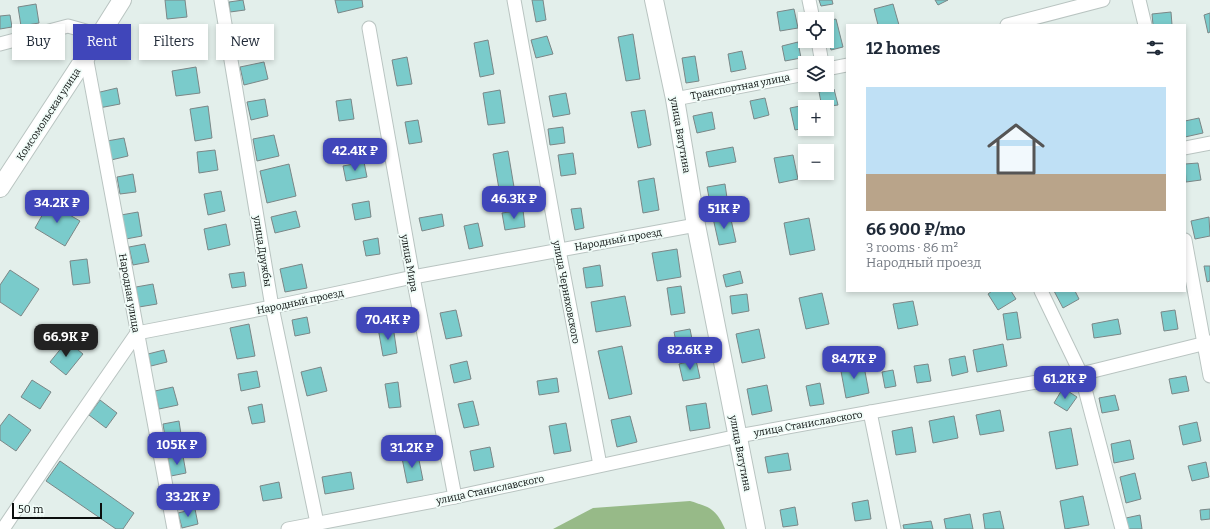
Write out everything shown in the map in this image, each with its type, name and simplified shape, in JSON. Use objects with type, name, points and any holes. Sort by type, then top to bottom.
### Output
[{"type":"street","name":"Комсомольская улица","points":[[107,24],[122,0]]},
{"type":"street","name":"улица Дружбы","points":[[221,0],[272,307],[317,523]]},
{"type":"street","name":"улица Черняховского","points":[[514,0],[600,466]]},
{"type":"street","name":"улица Ватутина","points":[[654,0],[675,99],[696,225],[756,529]]},
{"type":"street","points":[[809,0],[812,12]]},
{"type":"street","points":[[1011,24],[1103,0]]},
{"type":"street","points":[[1139,0],[1145,24]]},
{"type":"street","points":[[0,44],[68,26],[73,27]]},
{"type":"street","name":"улица Мира","points":[[369,28],[413,277],[455,497]]},
{"type":"street","name":"Комсомольская улица","points":[[0,188],[83,60]]},
{"type":"street","name":"Народная улица","points":[[87,60],[174,529]]},
{"type":"street","points":[[834,68],[846,65]]},
{"type":"street","name":"Транспортная улица","points":[[675,99],[798,75]]},
{"type":"street","points":[[1186,148],[1210,142]]},
{"type":"street","name":"Народный проезд","points":[[137,333],[272,307],[413,277],[696,225]]},
{"type":"street","points":[[1186,245],[1207,343],[1210,376]]},
{"type":"street","points":[[1041,292],[1081,374],[1122,529]]},
{"type":"street","points":[[3,529],[137,333]]},
{"type":"street","name":"улица Станиславского","points":[[288,529],[455,497],[738,436],[1081,374],[1207,343]]},
{"type":"street","points":[[870,412],[894,529]]},
{"type":"green space","points":[[690,501],[703,505],[712,510],[719,517],[725,529],[553,529],[593,508]]},
{"type":"building","points":[[165,0],[185,0],[187,17],[167,19]]},
{"type":"building","points":[[243,0],[245,10],[230,12],[229,2]]},
{"type":"building","points":[[335,0],[362,0],[363,7],[338,13]]},
{"type":"building","points":[[532,0],[543,0],[546,20],[536,22]]},
{"type":"building","points":[[819,0],[832,0],[833,4],[821,6]]},
{"type":"building","points":[[935,0],[948,0],[938,5]]},
{"type":"building","points":[[36,4],[39,23],[21,24],[18,7]]},
{"type":"building","points":[[893,4],[899,24],[878,24],[874,9]]},
{"type":"building","points":[[794,9],[798,28],[780,31],[777,12]]},
{"type":"building","points":[[1171,12],[1172,24],[1153,24],[1152,14]]},
{"type":"building","points":[[1210,13],[1210,32],[1208,33],[1204,15]]},
{"type":"building","points":[[10,15],[12,27],[0,29],[0,16]]},
{"type":"building","points":[[834,19],[836,19],[843,47],[831,50],[830,48],[834,48]]},
{"type":"building","points":[[633,34],[640,79],[626,81],[618,37]]},
{"type":"building","points":[[547,36],[553,54],[536,58],[531,40]]},
{"type":"building","points":[[488,40],[494,74],[480,77],[474,43]]},
{"type":"building","points":[[798,42],[801,56],[798,56],[798,59],[785,61],[782,46]]},
{"type":"building","points":[[742,51],[746,69],[731,72],[728,54]]},
{"type":"building","points":[[695,56],[699,81],[686,83],[682,58]]},
{"type":"building","points":[[407,57],[412,84],[397,86],[392,60]]},
{"type":"building","points":[[264,62],[268,79],[244,85],[240,67]]},
{"type":"building","points":[[196,67],[200,93],[176,96],[172,71]]},
{"type":"building","points":[[117,88],[120,104],[99,108],[96,93]]},
{"type":"building","points":[[834,89],[838,105],[834,106],[834,100],[821,100],[819,92],[834,92]]},
{"type":"building","points":[[500,90],[505,123],[488,125],[483,93]]},
{"type":"building","points":[[566,93],[570,114],[553,117],[549,96]]},
{"type":"building","points":[[765,98],[769,115],[754,119],[750,101]]},
{"type":"building","points":[[265,99],[268,116],[251,120],[247,102]]},
{"type":"building","points":[[351,99],[354,119],[339,121],[336,101]]},
{"type":"building","points":[[208,106],[212,138],[195,141],[190,109]]},
{"type":"building","points":[[798,106],[798,129],[795,130],[790,108]]},
{"type":"building","points":[[645,110],[651,145],[638,148],[631,112]]},
{"type":"building","points":[[712,112],[715,129],[697,133],[693,116]]},
{"type":"building","points":[[1199,118],[1203,133],[1186,137],[1186,121]]},
{"type":"building","points":[[418,120],[422,142],[409,144],[405,122]]},
{"type":"building","points":[[563,127],[565,143],[550,145],[548,129]]},
{"type":"building","points":[[274,135],[279,156],[257,161],[253,139]]},
{"type":"building","points":[[124,138],[128,156],[111,160],[107,141]]},
{"type":"building","points":[[733,147],[736,162],[709,167],[706,152]]},
{"type":"building","points":[[215,150],[218,170],[199,173],[197,152]]},
{"type":"building","points":[[508,151],[514,187],[499,189],[493,154]]},
{"type":"building","points":[[573,153],[576,174],[561,176],[558,155]]},
{"type":"building","points":[[793,155],[798,179],[779,183],[774,158]]},
{"type":"building","points":[[364,162],[367,177],[346,181],[343,166]]},
{"type":"building","points":[[1198,163],[1201,180],[1186,182],[1186,164]]},
{"type":"building","points":[[289,164],[296,196],[267,203],[260,171]]},
{"type":"building","points":[[133,174],[136,192],[120,194],[117,177]]},
{"type":"building","points":[[654,178],[659,210],[643,213],[638,181]]},
{"type":"building","points":[[725,184],[728,205],[711,208],[707,187]]},
{"type":"building","points":[[221,191],[225,211],[208,215],[204,194]]},
{"type":"building","points":[[369,201],[371,217],[355,220],[352,204]]},
{"type":"building","points":[[49,203],[80,221],[65,246],[35,228]]},
{"type":"building","points":[[581,208],[584,228],[575,230],[571,209]]},
{"type":"building","points":[[523,210],[525,227],[505,230],[502,213]]},
{"type":"building","points":[[296,211],[300,227],[275,233],[271,217]]},
{"type":"building","points":[[138,212],[142,236],[126,239],[121,215]]},
{"type":"building","points":[[442,214],[444,226],[422,231],[419,218]]},
{"type":"building","points":[[730,215],[736,242],[719,245],[713,218]]},
{"type":"building","points":[[1209,217],[1210,236],[1195,239],[1191,221]]},
{"type":"building","points":[[809,218],[815,250],[790,255],[784,223]]},
{"type":"building","points":[[478,223],[483,246],[469,249],[464,226]]},
{"type":"building","points":[[226,224],[230,245],[208,250],[204,229]]},
{"type":"building","points":[[378,238],[380,254],[366,256],[363,241]]},
{"type":"building","points":[[145,244],[149,262],[133,265],[129,247]]},
{"type":"building","points":[[677,249],[681,277],[657,281],[652,253]]},
{"type":"building","points":[[87,259],[90,283],[73,285],[70,261]]},
{"type":"building","points":[[302,264],[307,288],[285,292],[280,269]]},
{"type":"building","points":[[600,265],[603,286],[586,288],[583,268]]},
{"type":"building","points":[[1204,266],[1210,266],[1210,281],[1207,282]]},
{"type":"building","points":[[10,270],[39,289],[21,316],[0,302],[0,285]]},
{"type":"building","points":[[740,271],[743,283],[726,287],[723,275]]},
{"type":"building","points":[[244,272],[246,286],[232,288],[229,274]]},
{"type":"building","points":[[153,284],[157,304],[139,307],[136,287]]},
{"type":"building","points":[[681,286],[685,313],[671,315],[667,288]]},
{"type":"building","points":[[991,292],[1012,292],[1016,299],[998,310],[988,294]]},
{"type":"building","points":[[1055,292],[1076,292],[1079,299],[1063,308]]},
{"type":"building","points":[[822,293],[829,324],[806,329],[799,298]]},
{"type":"building","points":[[747,294],[749,311],[732,314],[730,296]]},
{"type":"building","points":[[625,296],[631,326],[596,332],[591,302]]},
{"type":"building","points":[[913,301],[918,325],[898,329],[893,304]]},
{"type":"building","points":[[456,310],[462,336],[446,339],[440,313]]},
{"type":"building","points":[[1175,310],[1178,329],[1164,331],[1161,312]]},
{"type":"building","points":[[1017,312],[1021,338],[1007,340],[1003,314]]},
{"type":"building","points":[[307,317],[310,333],[295,336],[292,320]]},
{"type":"building","points":[[1118,319],[1121,334],[1094,338],[1092,324]]},
{"type":"building","points":[[249,324],[255,356],[237,359],[230,328]]},
{"type":"building","points":[[393,326],[397,353],[383,356],[378,328]]},
{"type":"building","points":[[690,329],[694,349],[678,352],[674,332]]},
{"type":"building","points":[[759,329],[765,358],[742,363],[736,334]]},
{"type":"building","points":[[67,341],[83,354],[66,375],[50,362]]},
{"type":"building","points":[[1003,344],[1007,366],[977,372],[973,350]]},
{"type":"building","points":[[622,346],[632,394],[609,399],[598,351]]},
{"type":"building","points":[[164,350],[167,362],[151,366],[148,354]]},
{"type":"building","points":[[965,356],[968,372],[952,376],[949,359]]},
{"type":"building","points":[[696,360],[700,378],[683,381],[679,364]]},
{"type":"building","points":[[467,361],[471,379],[454,383],[450,365]]},
{"type":"building","points":[[863,361],[869,393],[846,398],[840,366]]},
{"type":"building","points":[[928,364],[931,381],[917,383],[914,366]]},
{"type":"building","points":[[321,367],[327,391],[307,396],[301,372]]},
{"type":"building","points":[[893,370],[896,386],[885,388],[882,372]]},
{"type":"building","points":[[257,371],[260,387],[241,391],[238,374]]},
{"type":"building","points":[[1186,376],[1189,391],[1172,394],[1169,379]]},
{"type":"building","points":[[557,378],[559,392],[539,395],[537,381]]},
{"type":"building","points":[[32,380],[51,392],[40,409],[21,397]]},
{"type":"building","points":[[398,382],[401,407],[389,408],[385,384]]},
{"type":"building","points":[[820,383],[824,404],[810,406],[806,386]]},
{"type":"building","points":[[767,385],[772,411],[752,415],[747,389]]},
{"type":"building","points":[[173,387],[178,405],[159,409],[155,391]]},
{"type":"building","points":[[1063,388],[1077,397],[1067,411],[1054,403]]},
{"type":"building","points":[[1115,395],[1119,410],[1102,413],[1099,398]]},
{"type":"building","points":[[100,400],[117,413],[106,428],[89,415]]},
{"type":"building","points":[[473,401],[479,425],[464,428],[458,404]]},
{"type":"building","points":[[706,403],[710,428],[690,431],[686,406]]},
{"type":"building","points":[[262,404],[265,422],[252,424],[248,407]]},
{"type":"building","points":[[1000,410],[1004,431],[980,435],[976,415]]},
{"type":"building","points":[[9,414],[31,430],[16,451],[0,440],[0,426]]},
{"type":"building","points":[[630,416],[637,442],[617,447],[611,420]]},
{"type":"building","points":[[954,416],[958,438],[933,443],[929,421]]},
{"type":"building","points":[[179,421],[182,441],[166,443],[163,424]]},
{"type":"building","points":[[1197,422],[1201,441],[1183,445],[1179,426]]},
{"type":"building","points":[[566,423],[571,451],[554,454],[549,426]]},
{"type":"building","points":[[912,427],[916,452],[896,455],[892,431]]},
{"type":"building","points":[[1071,428],[1078,465],[1056,469],[1049,432]]},
{"type":"building","points":[[1130,440],[1134,459],[1114,463],[1111,444]]},
{"type":"building","points":[[490,447],[494,467],[474,471],[470,451]]},
{"type":"building","points":[[788,453],[791,470],[768,473],[765,457]]},
{"type":"building","points":[[418,455],[423,480],[407,483],[402,458]]},
{"type":"building","points":[[183,456],[186,473],[171,476],[168,458]]},
{"type":"building","points":[[60,461],[134,513],[123,529],[116,529],[46,481]]},
{"type":"building","points":[[1206,462],[1209,477],[1192,481],[1188,466]]},
{"type":"building","points":[[351,472],[354,489],[325,494],[322,477]]},
{"type":"building","points":[[1135,473],[1141,499],[1126,503],[1120,477]]},
{"type":"building","points":[[279,482],[282,498],[263,501],[260,486]]},
{"type":"building","points":[[1083,496],[1089,525],[1065,529],[1060,501]]},
{"type":"building","points":[[868,500],[871,519],[855,521],[852,503]]},
{"type":"building","points":[[795,507],[798,525],[783,527],[780,510]]},
{"type":"building","points":[[195,509],[198,524],[182,528],[178,513]]},
{"type":"building","points":[[1210,509],[1210,519],[1201,520],[1200,510]]},
{"type":"building","points":[[1000,511],[1004,529],[985,529],[983,514]]},
{"type":"building","points":[[970,514],[973,529],[946,529],[944,519]]},
{"type":"building","points":[[1140,515],[1142,529],[1128,529],[1126,518]]},
{"type":"building","points":[[931,521],[933,529],[904,529],[903,525]]}]
